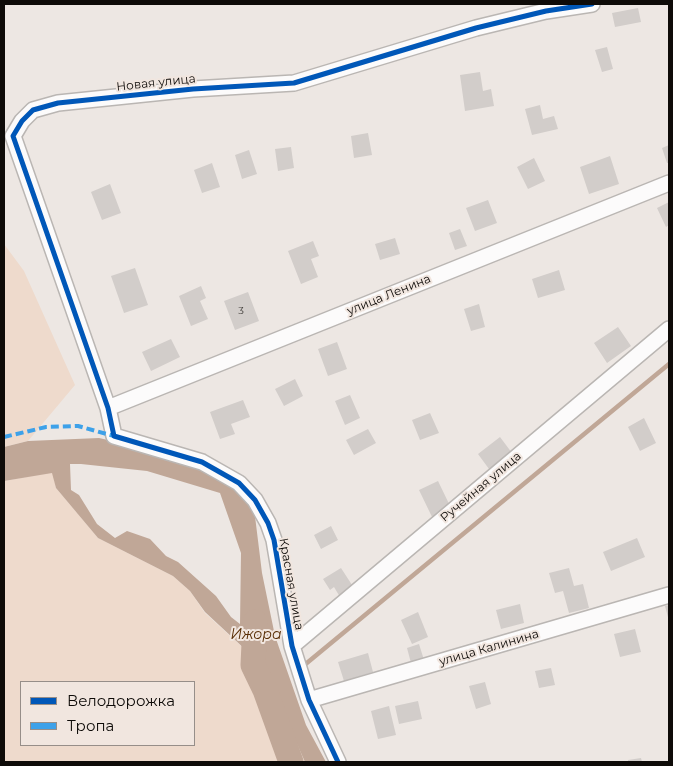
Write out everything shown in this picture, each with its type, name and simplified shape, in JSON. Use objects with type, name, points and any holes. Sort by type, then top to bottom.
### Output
[{"type":"street","name":"Новая улица","points":[[108,408],[13,136],[22,121],[33,110],[58,103],[193,89],[294,83],[476,28],[546,10],[592,4]]},
{"type":"street","name":"улица Ленина","points":[[108,408],[669,184]]},
{"type":"street","name":"Ручейная улица","points":[[292,646],[669,329]]},
{"type":"street","name":"Красная улица","points":[[108,408],[114,436],[202,462],[238,483],[255,500],[268,523],[274,540],[292,646],[309,700],[338,762]]},
{"type":"street","name":"улица Калинина","points":[[309,700],[669,595]]},
{"type":"shaded area","points":[[4,244],[24,271],[75,385],[28,441],[4,447]]},
{"type":"shaded area","points":[[53,472],[56,488],[98,538],[173,576],[190,591],[205,613],[262,665],[305,762],[4,762],[4,481]]},
{"type":"water","name":"Ижора","points":[[99,438],[215,464],[253,500],[262,573],[275,636],[306,725],[326,762],[305,762],[262,665],[205,612],[190,591],[173,576],[98,538],[56,488],[52,473],[4,481],[4,447],[28,441]],"holes":[[[70,464],[147,471],[220,493],[241,553],[240,624],[231,617],[216,596],[178,562],[166,556],[150,539],[127,531],[115,538],[97,524],[79,495],[71,490]]]},
{"type":"building","points":[[638,8],[641,22],[615,27],[612,13]]},
{"type":"building","points":[[607,47],[613,69],[602,72],[595,50]]},
{"type":"building","points":[[480,72],[483,91],[491,89],[494,106],[465,111],[460,75]]},
{"type":"building","points":[[540,105],[543,119],[554,116],[558,129],[532,135],[525,109]]},
{"type":"building","points":[[368,133],[372,155],[354,158],[351,136]]},
{"type":"building","points":[[669,145],[669,163],[667,163],[662,148]]},
{"type":"building","points":[[291,147],[294,168],[278,171],[275,149]]},
{"type":"building","points":[[249,150],[257,174],[242,179],[235,155]]},
{"type":"building","points":[[610,156],[619,184],[589,194],[580,167]]},
{"type":"building","points":[[534,158],[545,181],[528,189],[517,167]]},
{"type":"building","points":[[212,163],[220,187],[202,193],[194,170]]},
{"type":"building","points":[[110,184],[121,213],[102,220],[91,192]]},
{"type":"building","points":[[488,200],[497,223],[475,231],[466,208]]},
{"type":"building","points":[[669,202],[669,225],[666,227],[657,208]]},
{"type":"building","points":[[460,229],[467,246],[455,250],[449,233]]},
{"type":"building","points":[[395,238],[400,254],[380,260],[375,244]]},
{"type":"building","points":[[313,241],[319,256],[311,259],[318,277],[301,284],[288,251]]},
{"type":"building","points":[[135,268],[148,305],[124,313],[111,276]]},
{"type":"building","points":[[559,270],[565,290],[538,298],[532,279]]},
{"type":"building","points":[[201,286],[206,298],[200,301],[208,319],[191,326],[179,296]]},
{"type":"building","points":[[248,292],[259,321],[235,330],[224,301]]},
{"type":"building","points":[[479,304],[485,327],[471,331],[464,309]]},
{"type":"building","points":[[618,327],[631,346],[607,363],[594,343]]},
{"type":"building","points":[[171,339],[180,357],[151,371],[142,352]]},
{"type":"building","points":[[337,342],[347,369],[328,376],[318,349]]},
{"type":"building","points":[[295,379],[303,396],[284,406],[275,389]]},
{"type":"building","points":[[350,395],[360,418],[345,425],[335,401]]},
{"type":"building","points":[[243,400],[250,417],[231,424],[235,434],[220,439],[210,412]]},
{"type":"building","points":[[430,413],[439,433],[420,440],[412,420]]},
{"type":"building","points":[[644,418],[656,443],[640,451],[628,427]]},
{"type":"building","points":[[368,429],[376,443],[354,455],[346,440]]},
{"type":"building","points":[[500,437],[512,453],[489,469],[478,454]]},
{"type":"building","points":[[438,481],[452,510],[433,519],[419,490]]},
{"type":"building","points":[[331,526],[338,540],[321,549],[314,535]]},
{"type":"building","points":[[637,538],[645,557],[611,571],[603,552]]},
{"type":"building","points":[[341,568],[354,588],[340,597],[334,587],[330,590],[323,579]]},
{"type":"building","points":[[569,568],[574,586],[583,584],[589,608],[569,613],[563,591],[555,593],[549,573]]},
{"type":"building","points":[[520,604],[524,623],[501,629],[496,610]]},
{"type":"building","points":[[669,605],[669,621],[665,606]]},
{"type":"building","points":[[418,612],[428,637],[412,644],[401,620]]},
{"type":"building","points":[[635,629],[641,652],[620,657],[614,634]]},
{"type":"building","points":[[419,644],[424,660],[411,663],[407,648]]},
{"type":"building","points":[[368,653],[373,672],[344,681],[338,662]]},
{"type":"building","points":[[551,668],[555,685],[539,688],[535,671]]},
{"type":"building","points":[[485,682],[491,704],[476,709],[469,686]]},
{"type":"building","points":[[418,701],[422,719],[399,724],[395,706]]},
{"type":"building","points":[[389,706],[396,735],[378,739],[371,711]]},
{"type":"building","points":[[641,758],[642,762],[628,762],[628,760]]},
{"type":"waterway","points":[[302,667],[669,364]]},
{"type":"waterway","name":"Ижора","points":[[255,622],[253,665],[265,690],[291,762]]},
{"type":"waterway","points":[[265,690],[275,685]]},
{"type":"marked path","points":[[4,437],[46,427],[78,426],[114,436]]},
{"type":"cycle path","points":[[338,762],[309,700],[292,646],[274,540],[268,523],[255,500],[239,483],[202,462],[114,436],[108,408],[13,136],[22,121],[33,110],[58,103],[193,89],[294,83],[476,28],[546,11],[592,4]]}]
